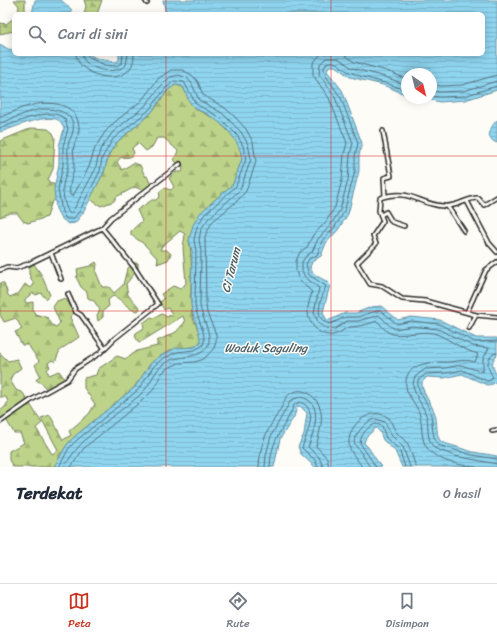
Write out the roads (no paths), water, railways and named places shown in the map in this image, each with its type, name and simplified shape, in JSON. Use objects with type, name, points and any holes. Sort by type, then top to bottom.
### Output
[{"type":"street","points":[[383,131],[391,176],[384,178],[385,196]]},
{"type":"street","points":[[0,270],[6,267],[16,268],[28,264],[102,228],[111,218],[180,164]]},
{"type":"street","points":[[497,197],[484,205],[477,198],[448,207],[430,203],[408,194],[385,196],[380,198],[378,200],[383,223],[373,236],[376,244],[357,263],[370,284],[382,286],[402,299],[429,302],[476,315],[497,317]]},
{"type":"street","points":[[467,201],[489,243],[497,252]]},
{"type":"street","points":[[448,207],[464,231]]},
{"type":"street","points":[[381,215],[386,212],[392,222],[404,226]]},
{"type":"street","points":[[0,422],[33,399],[67,380],[75,369],[105,349],[114,339],[158,304],[134,267],[102,228]]},
{"type":"street","points":[[51,252],[61,279]]},
{"type":"street","points":[[467,312],[486,270],[497,262]]},
{"type":"street","points":[[68,294],[76,312],[82,317],[105,349]]},
{"type":"street","points":[[469,328],[476,315]]},
{"type":"street","points":[[492,431],[497,430]]},
{"type":"water","points":[[35,0],[61,0],[71,9],[72,12],[32,12]]},
{"type":"water","name":"Waduk Saguling","points":[[163,0],[497,0],[497,90],[465,100],[440,102],[437,101],[437,68],[401,68],[401,92],[383,85],[350,77],[335,66],[329,66],[327,71],[342,90],[362,143],[359,156],[359,171],[348,214],[338,230],[326,243],[321,256],[312,262],[310,267],[311,271],[328,282],[330,285],[323,312],[326,319],[330,320],[345,313],[356,313],[371,307],[381,306],[398,320],[411,317],[440,320],[476,338],[497,338],[497,355],[494,359],[493,365],[497,380],[493,384],[487,385],[462,374],[444,378],[427,377],[422,382],[422,386],[434,410],[438,436],[441,442],[473,452],[497,456],[497,467],[402,467],[395,451],[383,440],[380,432],[376,428],[366,437],[364,443],[381,467],[315,467],[301,454],[298,447],[304,434],[307,413],[300,406],[297,407],[294,417],[280,439],[274,467],[54,467],[66,446],[74,437],[135,387],[151,363],[160,356],[176,348],[194,347],[200,343],[200,336],[191,305],[192,251],[189,240],[193,225],[200,213],[233,184],[242,159],[238,145],[230,133],[213,118],[194,107],[182,86],[175,85],[167,91],[151,113],[117,142],[109,154],[104,172],[83,213],[75,223],[68,224],[61,218],[56,209],[54,189],[59,164],[59,146],[64,129],[61,122],[56,119],[41,119],[0,132],[0,44],[12,50],[12,56],[92,56],[116,62],[119,60],[119,56],[485,56],[485,12],[166,12]]},
{"type":"water","points":[[497,120],[497,143],[489,136],[490,129]]},
{"type":"water label","name":"Ci Tarum","points":[[231,270]]}]
